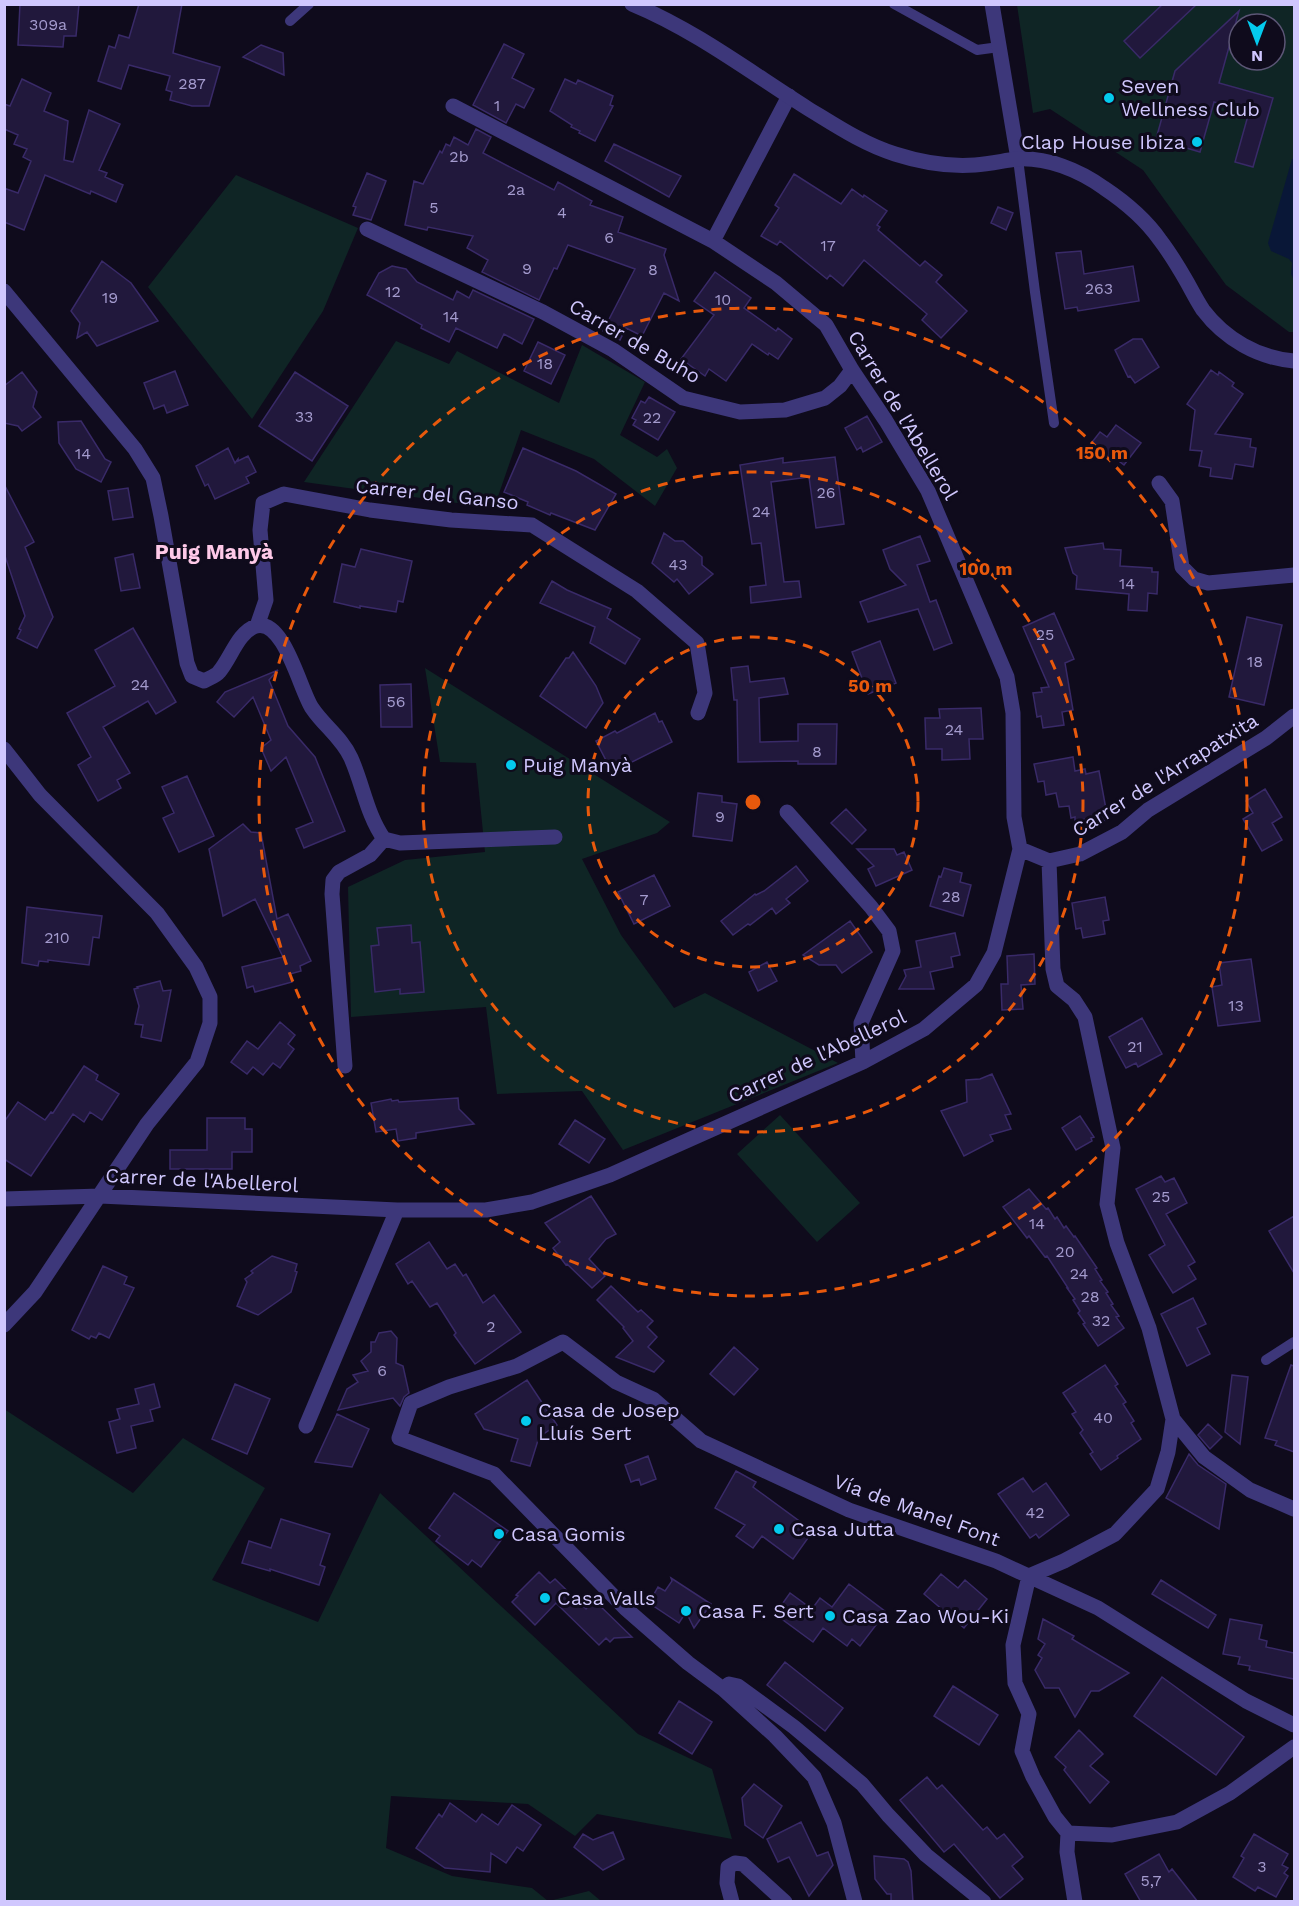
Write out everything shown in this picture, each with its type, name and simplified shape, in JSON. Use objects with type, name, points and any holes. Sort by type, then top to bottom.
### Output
[{"type":"street","points":[[632,4],[655,14],[732,58],[852,136],[894,154],[939,165],[974,165],[1018,159],[1046,161],[1071,169],[1103,186],[1133,211],[1159,238],[1202,309],[1222,332],[1248,349],[1276,360],[1294,362]]},
{"type":"street","points":[[992,4],[1018,159]]},
{"type":"street","points":[[713,241],[789,96]]},
{"type":"street","name":"Carrer de l'Abellerol","points":[[4,1199],[100,1196],[397,1210],[486,1210],[532,1202],[610,1175],[863,1062],[924,1029],[976,985],[994,953],[1020,849],[1014,817],[1013,713],[1007,677],[928,491],[826,325],[776,283],[713,241],[453,106]]},
{"type":"street","name":"Carrer de Buho","points":[[367,229],[543,312],[613,350],[683,398],[740,412],[785,410],[825,398],[840,386],[852,370]]},
{"type":"street","name":"Carrer del Ganso","points":[[4,291],[135,449],[153,478],[187,663],[192,676],[204,681],[218,674],[246,632],[257,626],[266,600],[260,530],[264,503],[284,494],[370,510],[451,520],[532,525],[637,591],[697,643],[705,693],[698,713]]},
{"type":"street","points":[[1159,483],[1172,501],[1182,567],[1194,579],[1208,583],[1294,575]]},
{"type":"street","points":[[257,626],[270,627],[280,637],[312,708],[343,742],[375,825],[384,839],[400,843],[555,837]]},
{"type":"street","name":"Carrer de l'Arrapatxita","points":[[1049,861],[1080,854],[1122,832],[1148,810],[1266,738],[1294,716]]},
{"type":"street","points":[[4,749],[40,795],[157,913],[196,967],[210,998],[210,1023],[197,1062],[147,1125],[35,1292],[4,1325]]},
{"type":"street","points":[[787,812],[889,931],[893,951],[861,1023],[863,1062]]},
{"type":"street","points":[[345,1066],[332,894],[333,880],[339,872],[370,855],[384,839]]},
{"type":"street","points":[[1020,849],[1049,861],[1053,969],[1057,986],[1074,1000],[1085,1017],[1113,1148],[1107,1204],[1118,1243],[1149,1328],[1173,1419],[1168,1452],[1157,1489],[1115,1534],[1064,1562],[1029,1576],[1013,1645],[1015,1683],[1029,1714],[1022,1751],[1055,1817],[1068,1833],[1066,1852],[1074,1902]]},
{"type":"street","points":[[306,1426],[397,1210]]},
{"type":"street","name":"Vía de Manel Font","points":[[723,1689],[688,1663],[625,1608],[495,1474],[399,1438],[411,1403],[449,1386],[516,1366],[563,1342],[616,1382],[653,1399],[702,1441],[849,1510],[996,1561],[1098,1608],[1246,1701],[1294,1725]]},
{"type":"street","points":[[1173,1419],[1203,1457],[1250,1490],[1294,1509]]},
{"type":"street","points":[[855,1902],[834,1823],[814,1777],[775,1736],[723,1689],[729,1684],[738,1686],[794,1727],[862,1784],[926,1855],[984,1902]]},
{"type":"street","points":[[1068,1833],[1112,1835],[1177,1822],[1230,1793],[1294,1747]]},
{"type":"street","points":[[732,1902],[727,1884],[728,1867],[735,1863],[743,1864],[785,1902]]},
{"type":"lane","points":[[290,21],[309,4]]},
{"type":"lane","points":[[894,4],[977,50],[999,47]]},
{"type":"lane","points":[[1018,159],[1054,423]]},
{"type":"lane","points":[[1266,1360],[1294,1342]]},
{"type":"green space","name":"Clap House Ibiza","points":[[1017,5],[1294,5],[1294,332],[1289,332],[1226,285],[1143,170],[1050,109],[1033,113]]},
{"type":"green space","points":[[236,175],[358,228],[323,311],[252,419],[148,287]]},
{"type":"green space","points":[[396,341],[449,364],[457,351],[559,403],[582,345],[645,382],[620,435],[657,457],[667,449],[677,468],[655,506],[594,459],[521,430],[494,508],[304,482]]},
{"type":"green space","points":[[425,668],[670,822],[657,833],[582,859],[621,935],[674,1008],[705,993],[838,1063],[623,1150],[582,1091],[497,1094],[486,1007],[351,1017],[348,887],[405,860],[485,852],[476,763],[440,762]]},
{"type":"green space","points":[[780,1115],[860,1203],[817,1242],[737,1154]]},
{"type":"green space","points":[[4,1409],[133,1493],[183,1438],[265,1488],[212,1580],[318,1622],[380,1493],[638,1734],[712,1769],[732,1839],[597,1814],[575,1836],[528,1804],[391,1796],[386,1848],[452,1876],[532,1888],[548,1901],[5,1901]]},
{"type":"green space","points":[[589,1891],[601,1901],[549,1901]]},
{"type":"water","points":[[1292,159],[1294,159],[1294,280],[1291,274],[1292,263],[1289,259],[1271,251],[1268,243]]},
{"type":"building","points":[[20,4],[79,4],[76,36],[64,36],[63,47],[18,45]]},
{"type":"building","points":[[139,4],[182,4],[173,53],[220,67],[209,106],[192,106],[170,100],[172,92],[166,90],[170,76],[129,65],[121,89],[98,81],[109,46],[115,48],[119,35],[129,38]]},
{"type":"building","points":[[1163,4],[1197,4],[1140,58],[1124,41]]},
{"type":"building","points":[[1227,22],[1227,54],[1219,83],[1273,98],[1253,167],[1235,162],[1249,112],[1214,102],[1200,152],[1156,139],[1175,71]]},
{"type":"building","points":[[504,44],[524,54],[512,78],[534,89],[524,108],[516,104],[506,123],[473,105]]},
{"type":"building","points":[[261,45],[283,53],[284,75],[243,57]]},
{"type":"building","points":[[22,79],[51,93],[44,111],[68,121],[64,160],[73,162],[89,110],[120,124],[99,170],[107,173],[105,177],[123,185],[116,202],[45,175],[24,230],[4,222],[4,188],[18,193],[31,161],[23,157],[27,149],[14,144],[18,135],[4,129],[4,104],[10,106]]},
{"type":"building","points":[[565,79],[576,84],[578,80],[613,96],[610,105],[613,106],[595,141],[579,133],[580,131],[550,111]]},
{"type":"building","points":[[476,129],[491,137],[483,153],[554,190],[558,182],[592,201],[590,205],[623,217],[618,232],[666,249],[664,255],[679,301],[664,293],[642,336],[626,328],[620,340],[603,331],[635,269],[568,245],[539,300],[482,272],[488,260],[467,248],[473,236],[405,225],[414,181],[423,184],[446,144],[450,146],[454,137],[468,145]]},
{"type":"building","points":[[614,144],[681,176],[669,197],[605,161]]},
{"type":"building","points":[[367,173],[386,181],[371,220],[353,215],[356,207],[353,206]]},
{"type":"building","points":[[794,174],[841,204],[852,189],[887,211],[877,225],[880,227],[878,230],[920,266],[925,261],[942,275],[936,282],[967,311],[941,338],[922,320],[927,314],[864,260],[843,286],[830,275],[827,279],[780,241],[777,245],[761,236],[779,208],[775,205]]},
{"type":"building","points":[[998,207],[1013,213],[1006,230],[991,223]]},
{"type":"building","points":[[1081,251],[1084,274],[1133,266],[1139,301],[1078,311],[1077,307],[1065,309],[1056,253]]},
{"type":"building","points":[[102,261],[131,283],[158,321],[97,346],[87,332],[77,338],[80,323],[71,311]]},
{"type":"building","points":[[392,266],[406,269],[417,282],[453,300],[457,291],[469,298],[473,290],[534,319],[522,344],[504,334],[497,348],[456,328],[449,342],[367,295],[379,273]]},
{"type":"building","points":[[715,272],[751,298],[744,308],[776,331],[778,328],[792,339],[778,359],[752,344],[726,381],[709,369],[705,376],[681,359],[714,315],[694,301]]},
{"type":"building","points":[[1133,339],[1142,339],[1159,367],[1135,383],[1130,376],[1128,377],[1115,350]]},
{"type":"building","points":[[538,342],[565,355],[551,384],[524,371]]},
{"type":"building","points":[[1211,370],[1218,375],[1219,372],[1234,383],[1232,386],[1243,394],[1215,434],[1251,439],[1250,447],[1256,448],[1253,467],[1235,464],[1232,479],[1210,476],[1211,468],[1199,466],[1202,451],[1190,450],[1195,410],[1187,404]]},
{"type":"building","points":[[175,371],[188,405],[167,413],[164,405],[154,409],[144,383]]},
{"type":"building","points":[[22,372],[37,392],[33,407],[41,417],[22,431],[18,426],[4,423],[4,386]]},
{"type":"building","points":[[295,372],[348,406],[312,461],[259,426]]},
{"type":"building","points":[[649,397],[675,412],[658,440],[633,425],[636,420],[632,418],[641,401],[645,403]]},
{"type":"building","points":[[867,416],[882,442],[863,452],[861,447],[857,450],[845,428]]},
{"type":"building","points":[[81,421],[105,459],[111,462],[101,482],[76,469],[59,443],[58,422]]},
{"type":"building","points":[[1116,425],[1141,443],[1124,465],[1112,456],[1109,460],[1089,446],[1100,432],[1107,437]]},
{"type":"building","points":[[228,448],[235,463],[238,459],[238,461],[248,456],[256,472],[246,477],[249,483],[215,499],[208,484],[205,486],[196,466]]},
{"type":"building","points":[[523,448],[576,471],[616,494],[595,530],[551,513],[550,515],[504,492]]},
{"type":"building","points":[[835,457],[844,524],[816,528],[809,477],[771,482],[784,582],[799,581],[801,597],[751,603],[750,587],[766,585],[761,543],[752,544],[740,465],[783,458],[783,463]]},
{"type":"building","points":[[4,484],[34,542],[25,547],[53,617],[37,648],[17,638],[25,616],[4,553]]},
{"type":"building","points":[[128,488],[133,517],[113,520],[108,491]]},
{"type":"building","points":[[664,533],[675,541],[683,541],[702,557],[702,565],[713,574],[689,594],[677,579],[674,582],[652,563]]},
{"type":"building","points":[[920,536],[930,561],[917,565],[930,602],[936,600],[952,643],[934,650],[918,609],[868,622],[860,602],[906,585],[890,569],[883,550]]},
{"type":"building","points":[[1103,543],[1104,549],[1121,550],[1120,566],[1152,568],[1152,572],[1158,572],[1157,594],[1148,593],[1147,611],[1128,610],[1129,594],[1076,589],[1077,576],[1073,573],[1065,548]]},
{"type":"building","points":[[361,549],[412,561],[403,602],[398,601],[396,612],[334,602],[342,564],[355,567]]},
{"type":"building","points":[[133,554],[140,588],[121,591],[115,558]]},
{"type":"building","points":[[552,581],[611,609],[607,618],[640,639],[625,664],[590,643],[595,627],[540,603]]},
{"type":"building","points":[[1054,613],[1074,659],[1065,663],[1073,710],[1062,712],[1064,725],[1043,728],[1041,716],[1037,717],[1033,693],[1042,692],[1041,688],[1049,687],[1023,627]]},
{"type":"building","points":[[1247,617],[1282,625],[1264,705],[1229,697]]},
{"type":"building","points":[[133,628],[176,702],[156,714],[148,701],[103,727],[130,773],[117,780],[121,788],[98,801],[78,765],[91,757],[67,713],[115,686],[95,650]]},
{"type":"building","points":[[880,641],[896,683],[868,694],[852,652]]},
{"type":"building","points":[[573,652],[596,686],[603,703],[586,728],[540,696],[566,658],[569,658]]},
{"type":"building","points":[[748,666],[750,682],[784,678],[788,694],[759,698],[760,742],[798,741],[798,724],[837,724],[836,764],[798,764],[798,761],[738,762],[737,700],[734,700],[731,668]]},
{"type":"building","points":[[278,670],[269,680],[288,726],[315,757],[345,831],[304,848],[296,829],[313,822],[286,757],[271,771],[261,748],[271,740],[253,697],[234,717],[217,702],[225,692]]},
{"type":"building","points":[[411,684],[412,727],[381,727],[380,685]]},
{"type":"building","points":[[981,708],[983,739],[969,739],[970,759],[942,760],[942,749],[926,749],[925,718],[940,718],[939,709]]},
{"type":"building","points":[[655,713],[659,722],[662,721],[672,742],[612,772],[596,741]]},
{"type":"building","points":[[1073,757],[1075,771],[1085,769],[1086,774],[1099,771],[1108,820],[1092,823],[1091,818],[1075,821],[1075,817],[1071,818],[1069,806],[1059,807],[1056,793],[1046,795],[1044,781],[1038,782],[1034,764]]},
{"type":"building","points":[[187,776],[214,836],[179,852],[163,818],[174,813],[162,787]]},
{"type":"building","points":[[1265,789],[1282,817],[1272,823],[1282,840],[1262,851],[1243,819],[1253,813],[1246,801]]},
{"type":"building","points":[[698,793],[722,796],[722,802],[737,804],[732,841],[693,836]]},
{"type":"building","points":[[846,809],[866,830],[852,844],[831,823]]},
{"type":"building","points":[[243,824],[251,832],[261,833],[277,919],[288,914],[311,961],[300,966],[301,971],[290,974],[292,982],[255,992],[253,986],[247,988],[242,967],[283,957],[255,899],[223,916],[209,849]]},
{"type":"building","points":[[857,849],[894,849],[897,855],[904,852],[912,870],[876,886],[868,869],[874,866]]},
{"type":"building","points":[[796,866],[808,881],[786,899],[790,903],[776,914],[772,908],[733,935],[721,921]]},
{"type":"building","points":[[944,868],[962,873],[960,882],[971,885],[963,916],[930,906],[939,876],[941,877]]},
{"type":"building","points":[[654,875],[670,906],[634,924],[618,892]]},
{"type":"building","points":[[1105,897],[1109,920],[1103,921],[1105,934],[1083,938],[1081,928],[1076,929],[1072,903]]},
{"type":"building","points":[[27,907],[102,916],[99,938],[93,937],[89,965],[48,960],[48,962],[39,961],[38,966],[22,963]]},
{"type":"building","points":[[850,921],[872,952],[842,973],[836,965],[819,965],[803,955]]},
{"type":"building","points":[[411,925],[412,943],[420,942],[424,992],[400,994],[400,989],[375,992],[371,946],[379,945],[377,928]]},
{"type":"building","points":[[955,933],[960,955],[951,957],[953,967],[930,972],[934,989],[899,989],[906,976],[904,970],[921,967],[916,941]]},
{"type":"building","points":[[1034,954],[1035,984],[1021,985],[1023,1009],[1002,1010],[1001,984],[1008,984],[1007,956]]},
{"type":"building","points":[[1251,959],[1260,1021],[1218,1026],[1212,987],[1222,985],[1219,963]]},
{"type":"building","points":[[767,962],[777,981],[758,991],[749,972]]},
{"type":"building","points":[[160,981],[163,991],[171,990],[161,1041],[141,1037],[143,1025],[135,1024],[139,1006],[134,989]]},
{"type":"building","points":[[1142,1018],[1162,1054],[1138,1067],[1136,1063],[1126,1068],[1109,1037]]},
{"type":"building","points":[[280,1022],[295,1035],[288,1044],[294,1049],[280,1068],[273,1063],[263,1075],[253,1067],[247,1074],[231,1062],[247,1041],[258,1049]]},
{"type":"building","points":[[84,1066],[98,1075],[96,1080],[119,1094],[102,1120],[90,1112],[84,1122],[73,1114],[31,1176],[4,1159],[4,1122],[18,1102],[45,1120],[51,1112],[53,1113]]},
{"type":"building","points":[[992,1074],[1011,1114],[1005,1115],[1011,1129],[990,1135],[993,1141],[964,1156],[941,1111],[967,1102],[966,1080],[980,1079]]},
{"type":"building","points":[[458,1098],[459,1109],[474,1124],[416,1133],[416,1138],[398,1141],[396,1129],[376,1132],[371,1103],[391,1099],[399,1102]]},
{"type":"building","points":[[1080,1116],[1094,1137],[1091,1138],[1092,1141],[1076,1150],[1062,1128]]},
{"type":"building","points":[[207,1118],[245,1118],[245,1129],[252,1129],[252,1152],[232,1152],[232,1169],[170,1169],[170,1150],[207,1150]]},
{"type":"building","points":[[575,1120],[605,1139],[589,1163],[559,1144]]},
{"type":"building","points":[[1161,1176],[1165,1182],[1174,1178],[1187,1203],[1166,1214],[1195,1262],[1188,1266],[1196,1279],[1173,1293],[1149,1255],[1165,1245],[1136,1189]]},
{"type":"building","points":[[1029,1189],[1046,1209],[1048,1208],[1055,1219],[1057,1217],[1064,1228],[1066,1226],[1075,1236],[1097,1268],[1095,1269],[1102,1280],[1100,1281],[1113,1304],[1111,1305],[1119,1316],[1116,1317],[1124,1328],[1098,1346],[1083,1324],[1085,1323],[1078,1313],[1080,1311],[1073,1300],[1075,1299],[1047,1256],[1045,1257],[1029,1236],[1027,1238],[1003,1207]]},
{"type":"building","points":[[591,1196],[616,1234],[606,1239],[589,1259],[605,1276],[592,1288],[566,1265],[553,1248],[560,1242],[545,1223]]},
{"type":"building","points":[[1294,1216],[1294,1273],[1269,1231]]},
{"type":"building","points":[[429,1242],[447,1269],[455,1264],[463,1276],[466,1274],[483,1303],[494,1295],[521,1332],[475,1364],[454,1335],[456,1333],[437,1303],[430,1307],[412,1281],[408,1284],[396,1264]]},
{"type":"building","points":[[272,1256],[297,1264],[291,1292],[258,1315],[237,1306],[247,1282],[245,1279],[253,1273],[251,1271]]},
{"type":"building","points":[[103,1266],[127,1277],[124,1284],[134,1288],[109,1338],[99,1333],[96,1338],[91,1336],[89,1339],[72,1330]]},
{"type":"building","points":[[611,1286],[638,1312],[641,1310],[653,1321],[647,1327],[657,1337],[648,1347],[664,1361],[654,1372],[616,1357],[633,1341],[624,1327],[597,1300]]},
{"type":"building","points":[[1193,1298],[1206,1324],[1197,1328],[1210,1354],[1187,1366],[1161,1314]]},
{"type":"building","points":[[391,1331],[397,1338],[396,1363],[403,1366],[409,1393],[404,1397],[400,1406],[393,1398],[338,1410],[347,1389],[358,1382],[353,1375],[368,1371],[361,1361],[371,1352],[371,1342],[375,1342],[379,1333]]},
{"type":"building","points":[[734,1347],[758,1369],[734,1395],[710,1374]]},
{"type":"building","points":[[1105,1365],[1118,1384],[1115,1386],[1126,1402],[1123,1404],[1134,1421],[1131,1423],[1141,1439],[1101,1470],[1090,1454],[1093,1452],[1080,1433],[1083,1430],[1072,1414],[1076,1412],[1063,1393]]},
{"type":"building","points":[[1291,1365],[1294,1366],[1294,1452],[1275,1445],[1277,1441],[1265,1438]]},
{"type":"building","points":[[1232,1375],[1248,1377],[1240,1444],[1225,1432]]},
{"type":"building","name":"Casa de Josep Lluís Sert","points":[[527,1380],[557,1425],[539,1437],[530,1466],[511,1461],[518,1439],[484,1429],[475,1414]]},
{"type":"building","points":[[154,1384],[160,1407],[150,1410],[153,1421],[131,1426],[136,1448],[117,1453],[109,1422],[120,1419],[117,1409],[139,1404],[135,1389]]},
{"type":"building","points":[[235,1384],[270,1399],[247,1454],[212,1439]]},
{"type":"building","points":[[337,1414],[369,1429],[352,1467],[315,1462]]},
{"type":"building","points":[[1208,1424],[1222,1437],[1210,1449],[1198,1435]]},
{"type":"building","points":[[1189,1454],[1198,1465],[1226,1484],[1219,1529],[1166,1498]]},
{"type":"building","points":[[648,1456],[656,1479],[641,1485],[639,1479],[631,1482],[625,1465]]},
{"type":"building","points":[[736,1471],[756,1482],[753,1487],[813,1531],[793,1559],[762,1536],[753,1548],[736,1536],[745,1525],[715,1508]]},
{"type":"building","points":[[1023,1478],[1033,1492],[1046,1483],[1069,1515],[1039,1538],[1036,1534],[1030,1538],[998,1494]]},
{"type":"building","name":"Casa Gomis","points":[[454,1493],[508,1531],[481,1567],[472,1560],[468,1565],[436,1541],[440,1536],[429,1528]]},
{"type":"building","points":[[281,1519],[330,1534],[320,1565],[325,1567],[319,1585],[270,1569],[270,1571],[242,1563],[249,1541],[271,1548]]},
{"type":"building","name":"Casa Valls","points":[[539,1572],[550,1583],[555,1579],[586,1609],[594,1600],[632,1637],[614,1638],[610,1642],[606,1638],[599,1645],[556,1603],[535,1625],[512,1602]]},
{"type":"building","points":[[941,1574],[958,1588],[965,1580],[987,1599],[964,1628],[924,1594]]},
{"type":"building","name":"Casa F. Sert","points":[[671,1578],[711,1604],[694,1628],[686,1612],[679,1623],[649,1603],[658,1587],[665,1591],[672,1581]]},
{"type":"building","points":[[1161,1580],[1216,1615],[1208,1628],[1152,1594]]},
{"type":"building","name":"Casa Zao Wou-Ki","points":[[849,1584],[886,1612],[860,1646],[852,1639],[847,1646],[823,1628],[813,1642],[775,1614],[790,1593],[812,1609],[820,1598],[832,1607]]},
{"type":"building","points":[[1043,1619],[1074,1636],[1072,1639],[1129,1673],[1099,1691],[1091,1691],[1075,1717],[1059,1688],[1045,1688],[1035,1670],[1042,1658],[1038,1655],[1045,1644],[1038,1639]]},
{"type":"building","points":[[1230,1619],[1262,1625],[1259,1639],[1267,1641],[1266,1647],[1294,1653],[1294,1679],[1249,1670],[1250,1666],[1238,1664],[1240,1657],[1223,1654]]},
{"type":"building","points":[[785,1662],[843,1708],[825,1731],[767,1685]]},
{"type":"building","points":[[1162,1677],[1244,1737],[1216,1775],[1134,1716]]},
{"type":"building","points":[[953,1686],[998,1715],[979,1745],[934,1716]]},
{"type":"building","points":[[679,1701],[712,1722],[692,1754],[659,1733]]},
{"type":"building","points":[[1079,1730],[1103,1754],[1090,1766],[1109,1782],[1090,1803],[1064,1770],[1066,1767],[1055,1757]]},
{"type":"building","points":[[927,1777],[937,1789],[942,1785],[983,1830],[987,1827],[997,1839],[1004,1834],[1023,1857],[1012,1866],[1023,1879],[1000,1898],[954,1844],[944,1852],[900,1800]]},
{"type":"building","points":[[754,1784],[782,1806],[763,1838],[745,1825],[742,1798]]},
{"type":"building","points":[[450,1803],[476,1822],[482,1814],[498,1825],[512,1805],[541,1825],[523,1851],[517,1847],[506,1863],[491,1853],[490,1872],[445,1868],[416,1848],[439,1814],[442,1817]]},
{"type":"building","points":[[801,1822],[817,1856],[828,1852],[833,1865],[809,1896],[789,1857],[778,1862],[767,1839]]},
{"type":"building","points":[[613,1832],[624,1859],[603,1870],[574,1847],[583,1834],[593,1840]]},
{"type":"building","points":[[1254,1834],[1288,1854],[1282,1865],[1288,1868],[1284,1873],[1288,1876],[1276,1897],[1258,1887],[1255,1891],[1233,1877],[1244,1858],[1241,1856]]},
{"type":"building","points":[[1159,1854],[1169,1872],[1172,1869],[1198,1902],[1141,1902],[1125,1874]]},
{"type":"building","points":[[874,1856],[904,1859],[908,1862],[911,1871],[913,1902],[891,1902],[891,1894],[887,1894],[875,1879]]},
{"type":"place","name":"Seven Wellness Club","points":[[1109,98]]},
{"type":"place","name":"Clap House Ibiza","points":[[1197,142]]},
{"type":"place","name":"Puig Manyà","points":[[511,765]]},
{"type":"place","name":"Casa de Josep Lluís Sert","points":[[526,1421]]},
{"type":"place","name":"Casa Jutta","points":[[779,1529]]},
{"type":"place","name":"Casa Gomis","points":[[499,1534]]},
{"type":"place","name":"Casa Valls","points":[[545,1598]]},
{"type":"place","name":"Casa F. Sert","points":[[686,1611]]},
{"type":"place","name":"Casa Zao Wou-Ki","points":[[830,1616]]},
{"type":"district","name":"Puig Manyà","points":[[214,552]]}]
